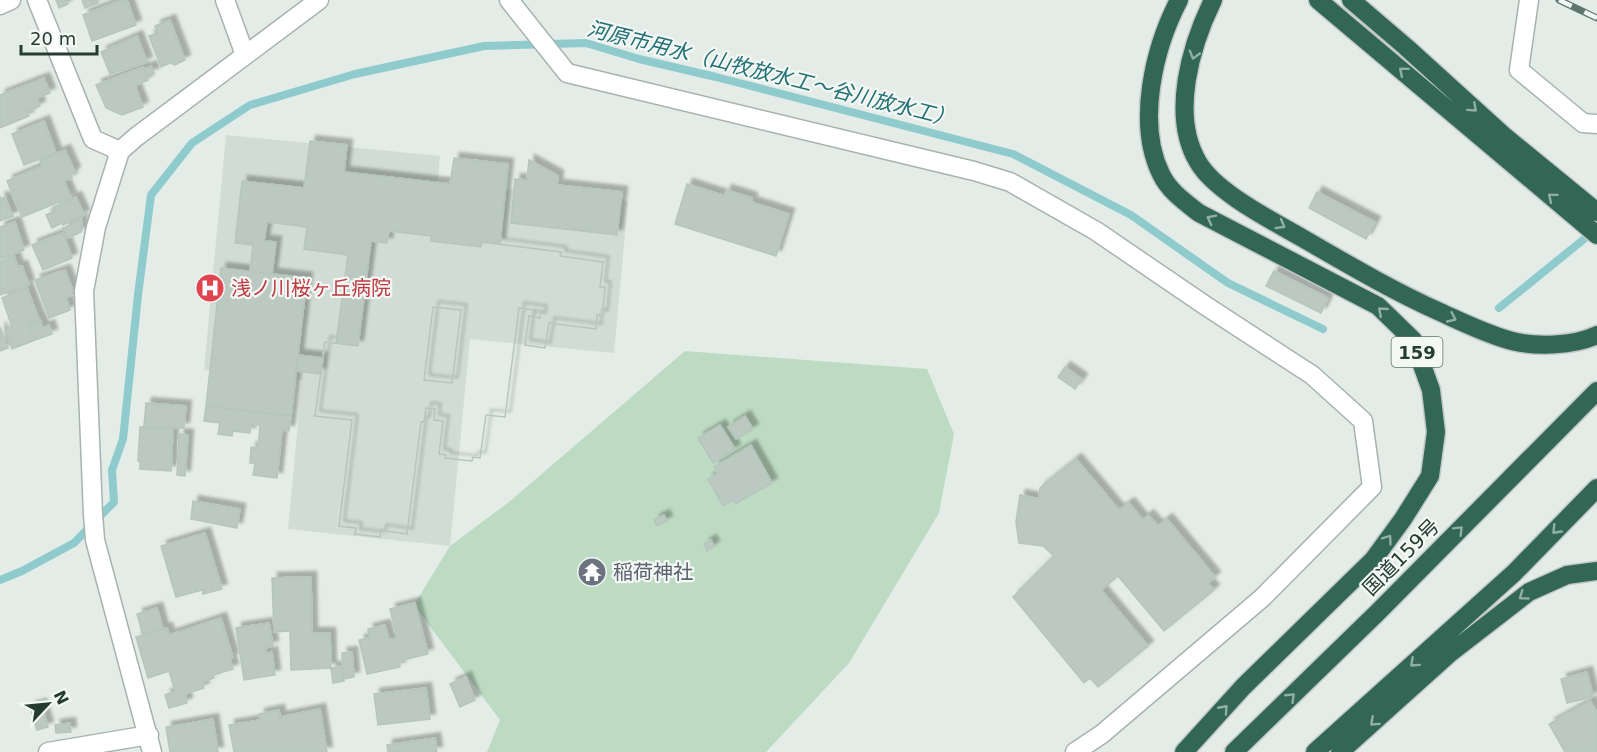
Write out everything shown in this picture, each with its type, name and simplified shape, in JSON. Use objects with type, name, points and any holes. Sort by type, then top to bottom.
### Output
[{"type":"highway","name":"159","points":[[1179,0],[1156,60],[1150,89],[1150,141],[1161,175],[1175,193],[1199,213],[1378,306],[1413,340],[1431,390],[1437,432],[1430,476],[1403,519],[1373,560],[1244,687],[1184,752]]},
{"type":"highway","name":"159","points":[[1213,0],[1204,19],[1184,88],[1186,130],[1198,162],[1223,190],[1396,292],[1481,332],[1514,341],[1550,345],[1597,335]]},
{"type":"highway","points":[[1318,0],[1597,235]]},
{"type":"highway","points":[[1351,0],[1503,135],[1597,212]]},
{"type":"highway","name":"国道159号","points":[[1234,752],[1377,613],[1597,391]]},
{"type":"highway","points":[[1315,752],[1515,573],[1597,488]]},
{"type":"highway","points":[[1340,752],[1449,654],[1529,592],[1567,575],[1597,571]]},
{"type":"street","points":[[0,5],[11,0]]},
{"type":"street","points":[[37,0],[93,139],[120,151]]},
{"type":"street","points":[[225,0],[245,55]]},
{"type":"street","points":[[48,752],[151,743],[95,540],[93,514],[84,291],[96,226],[120,151],[319,0]]},
{"type":"street","points":[[509,0],[567,73],[974,171],[1010,182],[1096,231],[1312,375],[1364,421],[1372,487],[1262,598],[1102,734],[1076,752]]},
{"type":"street","points":[[1529,0],[1519,70],[1584,123],[1597,124]]},
{"type":"shaded area","points":[[226,135],[440,156],[438,182],[628,201],[614,353],[470,339],[450,546],[288,529],[302,380],[204,370]]},
{"type":"green space","points":[[685,351],[927,369],[954,434],[939,513],[849,663],[766,752],[487,752],[500,720],[414,605],[450,546],[509,502]]},
{"type":"building","points":[[56,0],[67,0],[68,4],[59,8]]},
{"type":"building","points":[[82,0],[98,0],[98,3],[85,8]]},
{"type":"building","points":[[127,0],[136,25],[92,41],[83,15]]},
{"type":"building","points":[[170,20],[185,60],[175,65],[170,63],[161,67],[149,36],[158,33],[155,26]]},
{"type":"building","points":[[137,36],[147,62],[110,74],[101,52]]},
{"type":"building","points":[[151,66],[154,73],[146,75],[144,69]]},
{"type":"building","points":[[143,67],[148,80],[135,86],[143,107],[122,115],[106,108],[96,85]]},
{"type":"building","points":[[44,78],[50,93],[37,98],[40,106],[27,112],[29,116],[0,128],[0,95]]},
{"type":"building","points":[[44,121],[56,153],[24,165],[12,134]]},
{"type":"building","points":[[310,141],[347,145],[344,172],[450,184],[454,158],[508,164],[500,244],[482,242],[481,247],[431,241],[431,236],[389,231],[387,243],[371,241],[358,346],[336,343],[348,255],[304,249],[307,227],[267,222],[264,241],[276,242],[272,274],[250,271],[253,245],[235,243],[242,181],[304,188]]},
{"type":"building","points":[[65,150],[75,172],[71,174],[72,178],[64,181],[71,197],[22,217],[7,181],[42,166],[40,161]]},
{"type":"building","points":[[529,160],[558,176],[557,185],[622,192],[617,235],[511,223],[515,179],[527,180]]},
{"type":"building","points":[[687,184],[725,196],[726,190],[752,198],[751,202],[789,214],[776,256],[675,224]]},
{"type":"building","points":[[1317,192],[1375,222],[1366,239],[1309,208]]},
{"type":"building","points":[[0,196],[1,199],[5,197],[13,216],[0,221]]},
{"type":"building","points":[[76,197],[84,215],[52,228],[46,215],[55,211],[53,207]]},
{"type":"building","points":[[82,219],[81,232],[68,238],[63,228]]},
{"type":"building","points":[[15,222],[24,250],[0,259],[0,227]]},
{"type":"building","points":[[389,231],[431,236],[431,241],[481,247],[482,242],[561,252],[560,256],[603,262],[600,287],[605,287],[602,316],[597,315],[596,329],[549,323],[545,348],[525,345],[529,316],[540,318],[541,311],[519,308],[505,417],[486,415],[480,458],[473,457],[472,461],[445,458],[446,455],[439,454],[443,421],[434,420],[435,409],[426,408],[424,422],[421,422],[407,534],[381,530],[380,537],[355,534],[356,528],[339,526],[352,420],[315,416],[325,342],[358,346],[371,241],[387,243]],"holes":[[[433,307],[461,310],[452,383],[424,380]]]},
{"type":"building","points":[[389,231],[431,236],[431,241],[481,247],[482,242],[561,252],[560,256],[603,262],[600,287],[605,287],[602,316],[597,315],[596,329],[549,323],[545,348],[525,345],[529,316],[540,318],[541,311],[519,308],[505,417],[486,415],[480,458],[473,457],[472,461],[445,458],[446,455],[439,454],[443,421],[434,420],[435,409],[426,408],[424,422],[421,422],[407,534],[381,530],[380,537],[355,534],[356,528],[339,526],[352,420],[315,416],[325,342],[358,346],[371,241],[387,243]]},
{"type":"building","points":[[63,233],[72,258],[43,270],[32,245]]},
{"type":"building","points":[[14,256],[18,267],[22,266],[29,285],[0,295],[0,261]]},
{"type":"building","points":[[221,268],[307,278],[291,416],[206,406]]},
{"type":"building","points":[[65,270],[74,294],[66,298],[70,310],[49,318],[35,280]]},
{"type":"building","points":[[1274,271],[1328,298],[1321,313],[1266,286]]},
{"type":"building","points":[[27,288],[39,319],[28,323],[35,340],[12,349],[5,331],[12,327],[2,298]]},
{"type":"building","points":[[433,307],[461,310],[452,383],[424,380]]},
{"type":"building","points":[[40,319],[43,328],[49,325],[52,334],[35,340],[28,323]]},
{"type":"building","points":[[0,327],[8,348],[0,351]]},
{"type":"building","points":[[298,355],[323,358],[321,374],[296,371]]},
{"type":"building","points":[[1065,367],[1082,379],[1075,389],[1058,377]]},
{"type":"building","points":[[146,403],[186,406],[184,428],[144,427]]},
{"type":"building","points":[[206,406],[291,416],[289,431],[282,430],[277,478],[253,475],[255,463],[250,463],[251,447],[258,448],[260,425],[251,424],[250,433],[233,431],[232,436],[218,434],[220,423],[204,421]]},
{"type":"building","points":[[745,416],[753,429],[736,439],[728,427]]},
{"type":"building","points":[[720,425],[735,449],[713,463],[698,438]]},
{"type":"building","points":[[140,427],[173,429],[171,471],[140,469],[140,461],[138,461]]},
{"type":"building","points":[[179,434],[188,435],[185,476],[177,475]]},
{"type":"building","points":[[751,445],[772,483],[735,504],[733,500],[723,506],[708,479],[717,474],[714,467]]},
{"type":"building","points":[[1076,459],[1119,510],[1129,503],[1143,520],[1148,515],[1158,526],[1167,519],[1215,577],[1208,583],[1214,590],[1164,631],[1118,576],[1101,590],[1148,646],[1098,687],[1090,678],[1084,683],[1013,597],[1054,556],[1043,546],[1019,543],[1016,522],[1020,495],[1039,499],[1040,488]]},
{"type":"building","points":[[193,501],[240,509],[237,528],[191,519]]},
{"type":"building","points":[[664,515],[667,521],[657,526],[654,520]]},
{"type":"building","points":[[205,533],[222,589],[203,594],[202,590],[176,597],[161,546]]},
{"type":"building","points":[[711,540],[714,546],[707,551],[704,544]]},
{"type":"building","points":[[311,577],[312,633],[330,633],[331,668],[291,670],[290,631],[274,632],[272,578]]},
{"type":"building","points":[[415,603],[428,654],[399,661],[400,667],[367,674],[359,640],[369,638],[368,629],[385,625],[389,640],[397,638],[390,609]]},
{"type":"building","points":[[157,608],[163,629],[143,635],[137,614]]},
{"type":"building","points":[[221,618],[233,658],[230,659],[233,669],[213,675],[214,678],[202,682],[204,688],[185,694],[187,703],[169,708],[165,695],[175,691],[169,671],[148,678],[136,637],[167,628],[169,635]]},
{"type":"building","points":[[269,623],[273,646],[265,648],[266,654],[272,652],[275,675],[244,680],[236,628]]},
{"type":"building","points":[[352,652],[354,677],[343,679],[342,653]]},
{"type":"building","points":[[342,666],[344,681],[333,683],[331,668]]},
{"type":"building","points":[[1587,672],[1593,697],[1567,703],[1561,679]]},
{"type":"building","points":[[466,677],[475,700],[460,707],[450,684]]},
{"type":"building","points":[[426,688],[430,719],[378,725],[374,694]]},
{"type":"building","points":[[1590,701],[1597,712],[1597,752],[1565,752],[1549,724]]},
{"type":"building","points":[[41,704],[48,727],[37,730],[30,707]]},
{"type":"building","points":[[320,709],[327,752],[234,752],[229,725],[260,720],[259,714],[279,710],[280,717]]},
{"type":"building","points":[[213,719],[218,752],[170,752],[166,727]]},
{"type":"building","points":[[70,723],[71,732],[56,733],[55,725]]},
{"type":"building","points":[[435,738],[437,752],[388,752],[387,745]]},
{"type":"waterway","name":"河原市用水（山牧放水工～谷川放水工）","points":[[0,580],[74,543],[114,502],[112,470],[123,439],[151,195],[192,143],[250,105],[355,74],[484,46],[586,43],[639,59],[1013,154],[1131,215],[1228,283],[1323,329]]},
{"type":"waterway","name":"河原市用水（山牧放水工～谷川放水工）","points":[[1499,308],[1594,231]]},
{"type":"railway","points":[[1559,0],[1597,18]]},
{"type":"place","name":"浅ノ川桜ヶ丘病院","points":[[210,288]]},
{"type":"place","name":"稲荷神社","points":[[592,572]]}]
